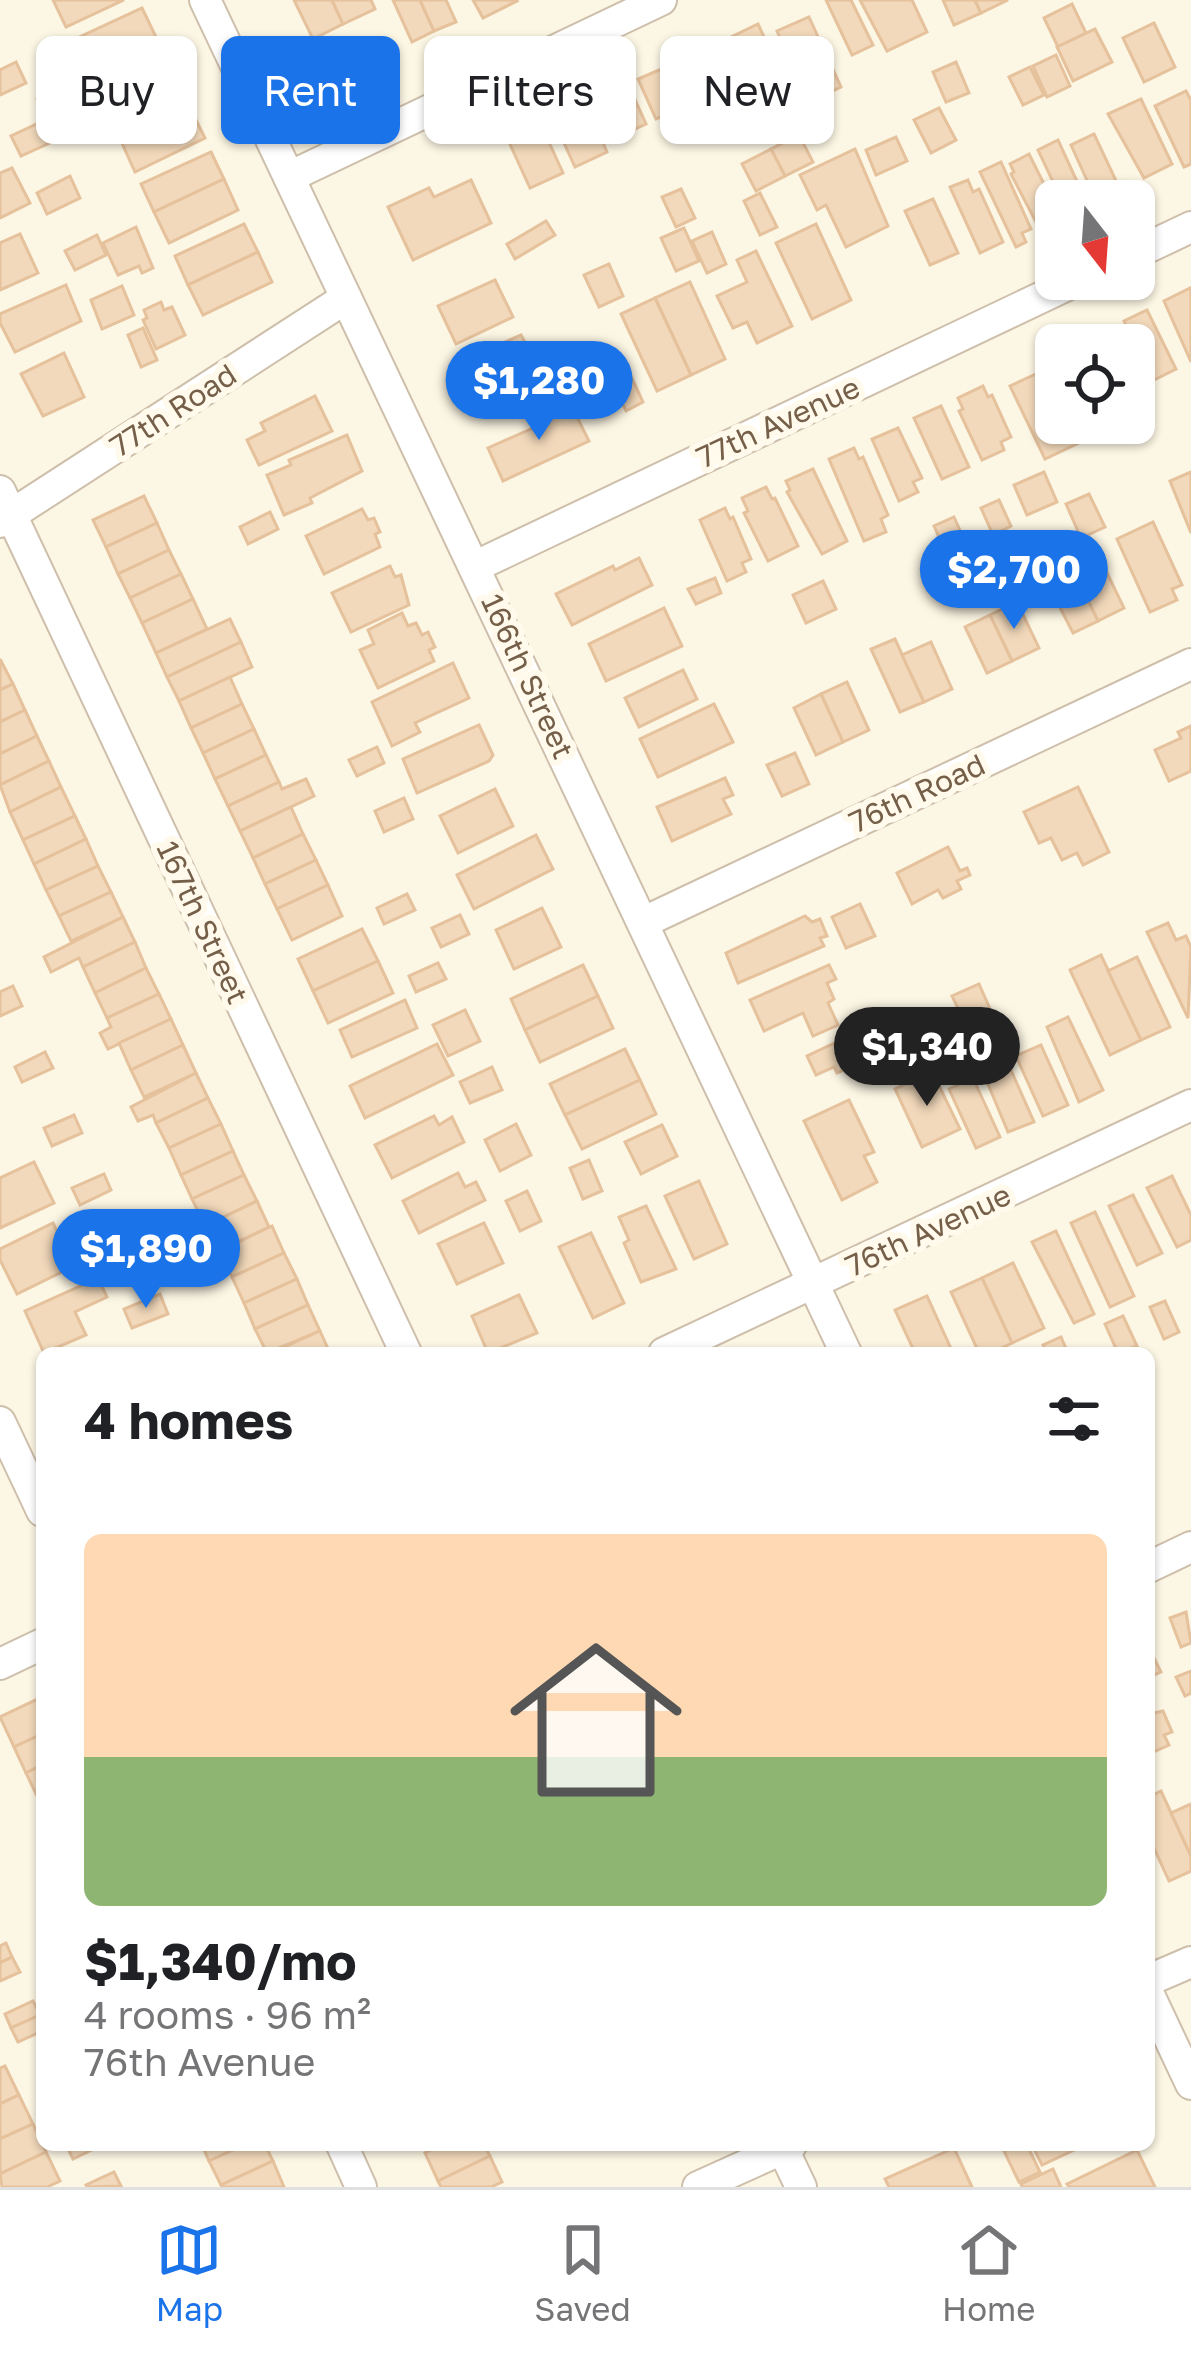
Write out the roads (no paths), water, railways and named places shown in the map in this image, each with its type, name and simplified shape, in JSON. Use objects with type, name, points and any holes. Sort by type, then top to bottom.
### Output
[{"type":"street","name":"166th Street","points":[[206,0],[843,1347]]},
{"type":"street","points":[[289,177],[661,0]]},
{"type":"street","points":[[1155,244],[1191,227]]},
{"type":"street","name":"77th Road","points":[[4,509],[346,298]]},
{"type":"street","name":"77th Avenue","points":[[476,566],[1037,300]]},
{"type":"street","name":"167th Street","points":[[4,509],[403,1347]]},
{"type":"street","name":"76th Road","points":[[644,922],[1191,664]]},
{"type":"street","name":"76th Avenue","points":[[677,1347],[1191,1106]]},
{"type":"street","points":[[0,1422],[36,1498]]},
{"type":"street","points":[[1155,1564],[1191,1547]]},
{"type":"street","points":[[0,1664],[36,1647]]},
{"type":"street","points":[[1155,1977],[1191,1962]]},
{"type":"street","points":[[1155,2008],[1191,2084]]},
{"type":"street","points":[[345,2151],[362,2187]]},
{"type":"street","points":[[698,2187],[774,2151]]},
{"type":"street","points":[[787,2151],[801,2187]]}]
